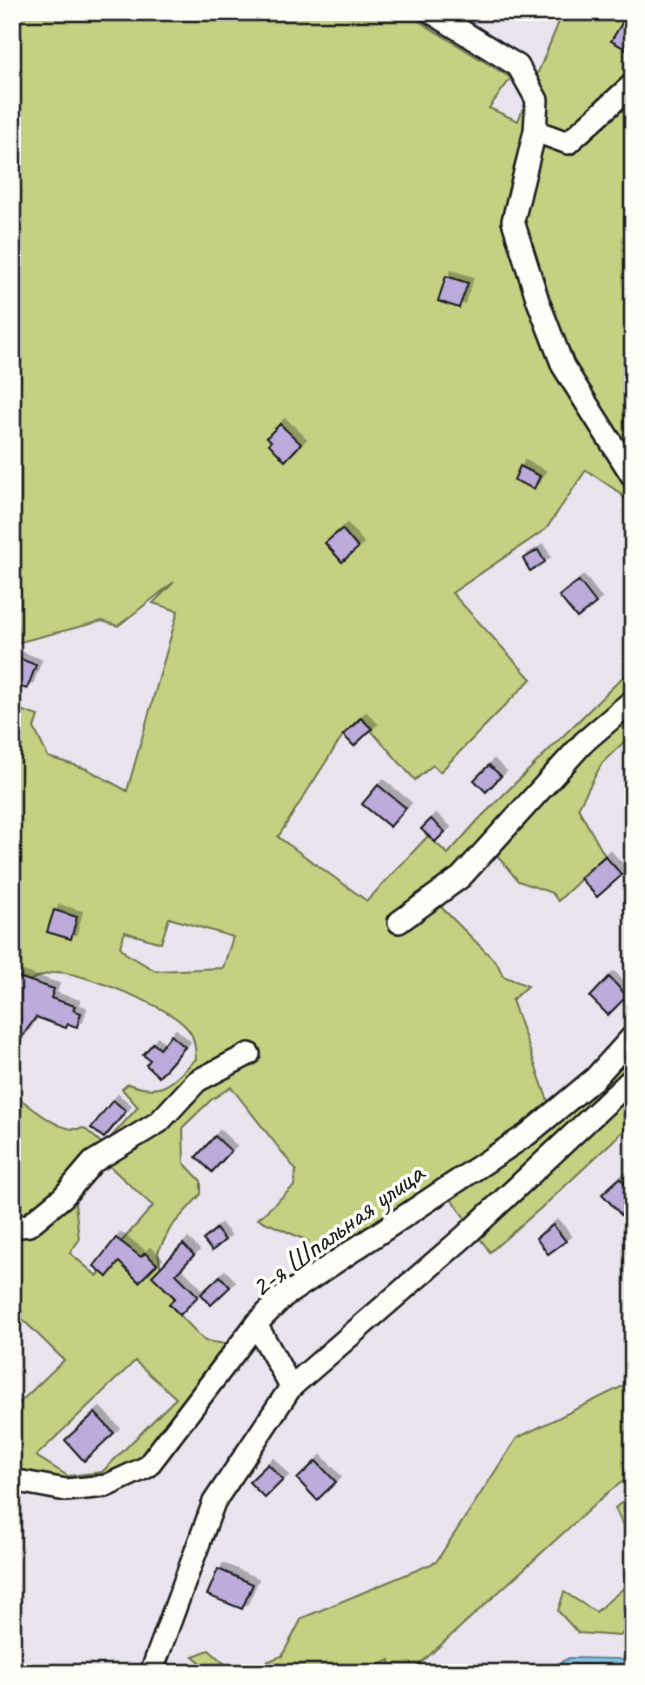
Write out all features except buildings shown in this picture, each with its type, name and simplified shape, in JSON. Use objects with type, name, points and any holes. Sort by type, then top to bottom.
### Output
[{"type":"street","points":[[431,12],[518,66],[537,100],[535,131],[513,221],[538,301],[564,366],[633,477]]},
{"type":"street","points":[[535,131],[568,143],[633,84]]},
{"type":"street","points":[[399,922],[461,877],[584,742],[633,699]]},
{"type":"street","name":"2-я Шпальная улица","points":[[12,1480],[66,1490],[106,1486],[147,1467],[256,1324],[283,1297],[527,1134],[595,1078],[633,1036]]},
{"type":"street","points":[[12,1227],[29,1225],[63,1197],[93,1162],[159,1122],[197,1081],[249,1054]]},
{"type":"street","points":[[151,1673],[214,1502],[291,1388],[465,1236],[633,1078]]},
{"type":"street","points":[[256,1324],[291,1388]]},
{"type":"green space","points":[[12,12],[404,12],[511,78],[489,108],[518,121],[563,12],[633,12],[633,508],[620,493],[586,470],[546,529],[452,593],[531,679],[440,772],[433,765],[415,780],[360,718],[343,735],[278,837],[367,901],[428,836],[448,854],[479,819],[633,667],[633,733],[602,763],[578,808],[605,856],[558,901],[552,893],[518,881],[497,855],[441,907],[497,963],[503,976],[528,986],[512,1000],[549,1104],[523,1127],[312,1265],[301,1250],[308,1241],[258,1219],[294,1186],[296,1170],[231,1087],[211,1100],[183,1127],[184,1163],[201,1181],[201,1194],[171,1227],[158,1252],[164,1288],[175,1298],[169,1304],[205,1341],[227,1344],[140,1460],[106,1479],[68,1482],[12,1473],[12,1410],[64,1360],[12,1309],[12,1093],[56,1123],[75,1129],[84,1128],[104,1145],[138,1107],[122,1089],[128,1084],[140,1088],[159,1088],[173,1081],[196,1059],[195,1046],[190,1031],[177,1019],[127,993],[71,974],[58,972],[27,981],[12,975],[12,707],[38,716],[34,728],[48,757],[87,769],[127,791],[178,611],[153,603],[174,582],[118,626],[102,621],[12,644]],"holes":[[[169,918],[233,937],[223,968],[156,971],[125,953],[120,946],[125,932],[161,943]],[[106,1163],[153,1206],[121,1242],[124,1244],[97,1276],[70,1253],[79,1240],[75,1202]],[[135,1361],[176,1398],[102,1472],[68,1476],[36,1456]]]},
{"type":"green space","points":[[633,1046],[633,1122],[490,1252],[451,1199],[597,1086]]},
{"type":"green space","points":[[633,1381],[633,1474],[606,1494],[410,1673],[389,1673],[390,1660],[364,1673],[238,1673],[282,1656],[302,1618],[436,1562],[517,1438]]},
{"type":"green space","points":[[633,1493],[633,1548],[615,1508]]},
{"type":"green space","points":[[633,1580],[633,1623],[620,1636],[578,1633],[558,1611],[564,1592],[596,1612]]},
{"type":"green space","points":[[209,1650],[235,1673],[213,1673],[193,1656]]},
{"type":"water","points":[[569,1658],[618,1659],[633,1663],[633,1673],[540,1673]]}]
